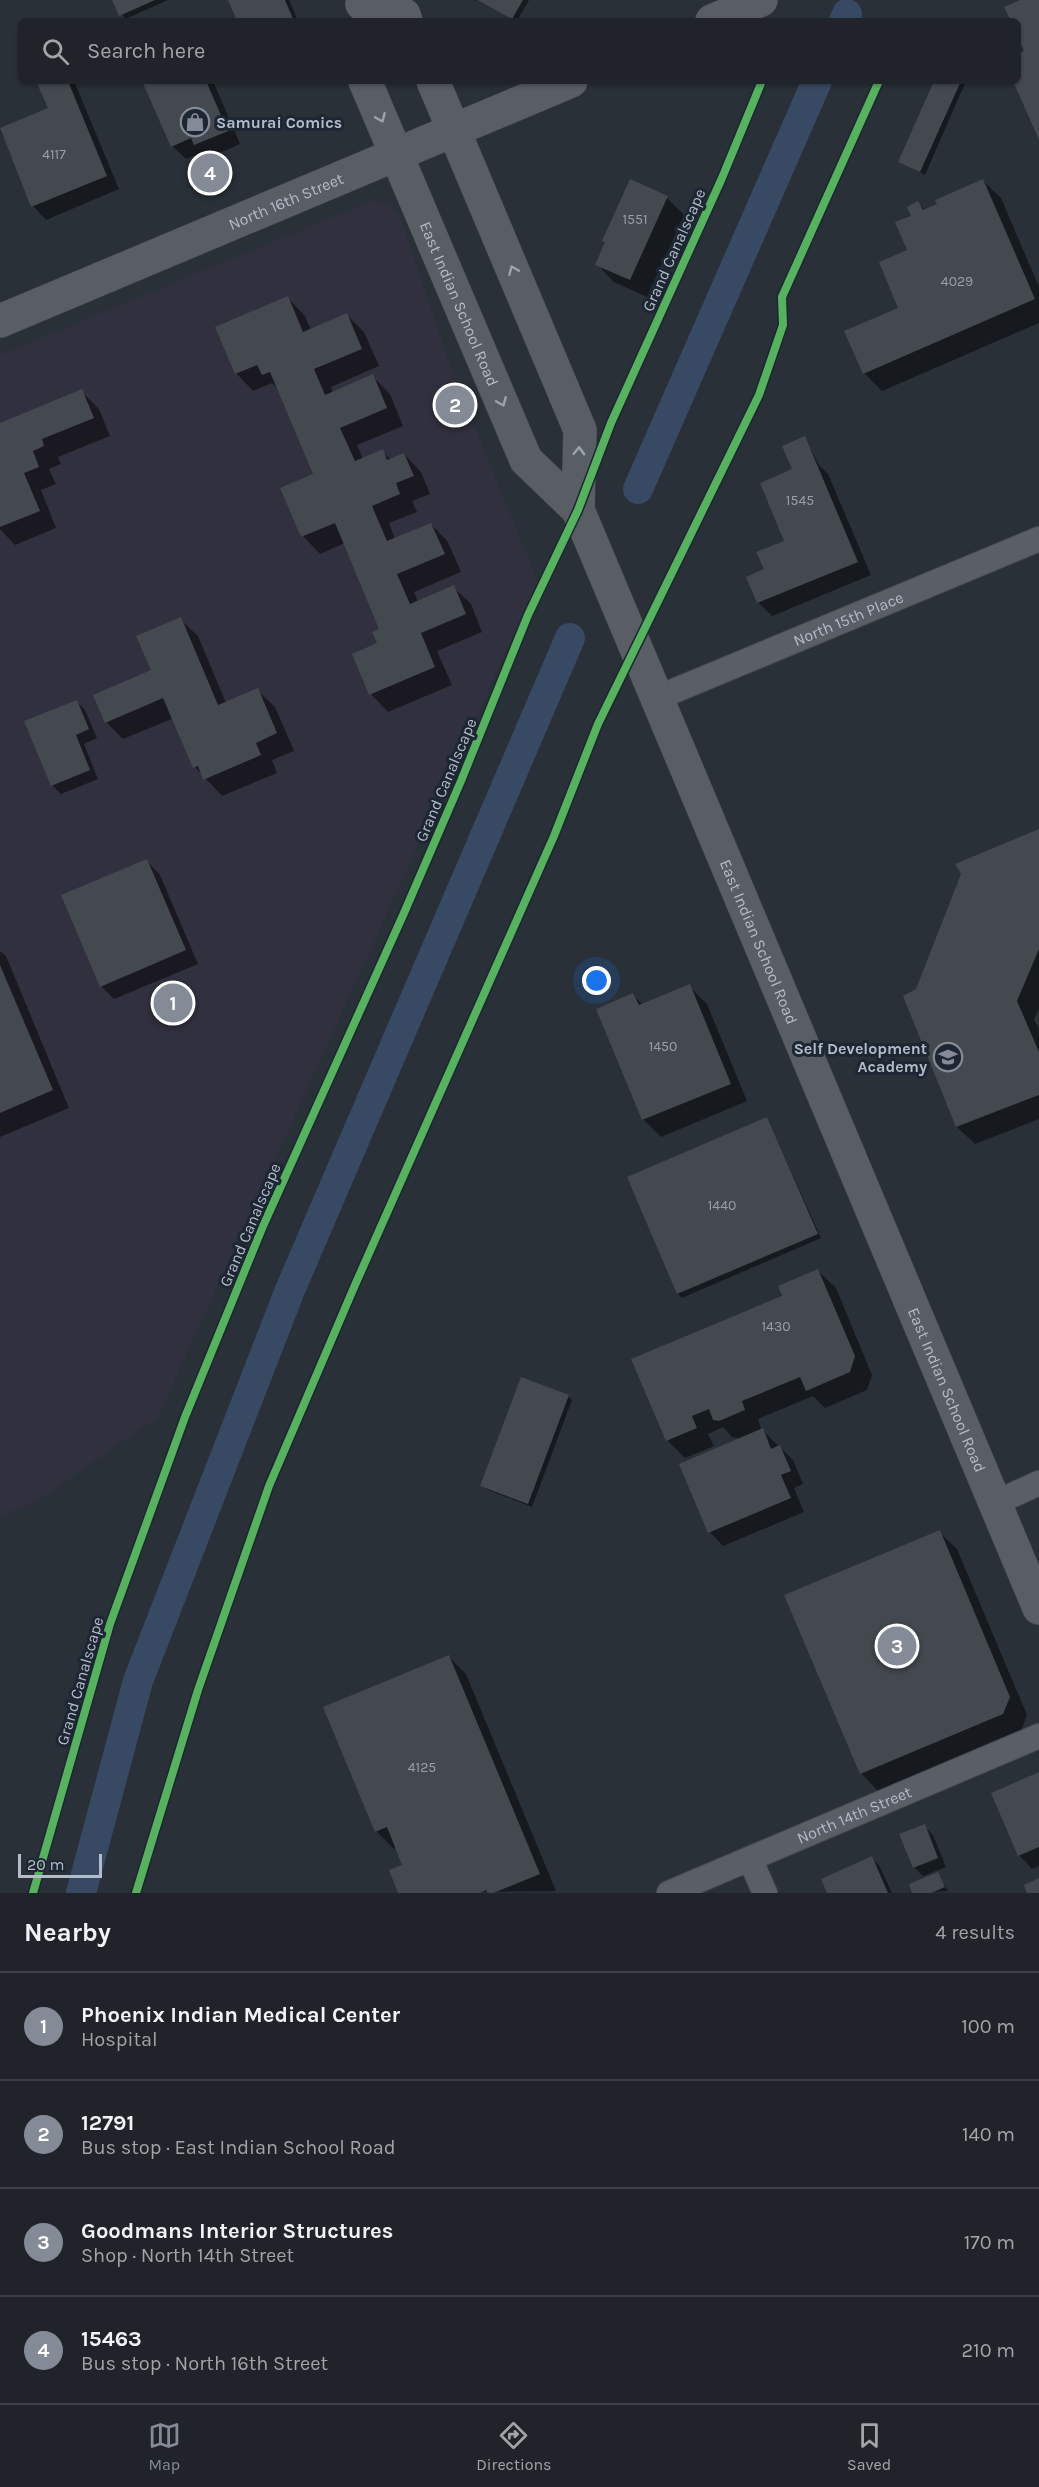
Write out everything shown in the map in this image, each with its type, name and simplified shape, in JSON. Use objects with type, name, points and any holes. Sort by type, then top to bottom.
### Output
[{"type":"main road","points":[[719,18],[761,0]]},
{"type":"main road","points":[[360,8],[404,15],[405,18]]},
{"type":"main road","name":"East Indian School Road","points":[[366,84],[526,460],[578,510],[1039,1608]]},
{"type":"main road","name":"East Indian School Road","points":[[434,84],[580,430],[578,510]]},
{"type":"main road","name":"North 16th Street","points":[[0,321],[565,84]]},
{"type":"street","name":"North 15th Place","points":[[657,698],[1039,539]]},
{"type":"street","points":[[995,1503],[1039,1483]]},
{"type":"street","name":"North 14th Street","points":[[669,1893],[1039,1736]]},
{"type":"street","points":[[750,1859],[765,1893]]},
{"type":"shaded area","points":[[374,200],[390,205],[402,221],[452,371],[539,584],[534,590],[158,1417],[37,1501],[0,1516],[0,355]]},
{"type":"building","points":[[112,0],[155,0],[119,16]]},
{"type":"building","points":[[228,0],[285,0],[293,18],[236,18]]},
{"type":"building","points":[[477,0],[523,0],[513,18]]},
{"type":"building","points":[[1020,0],[1039,0],[1039,140],[1014,84],[1021,84],[1021,52],[1024,51],[1021,44],[1021,18],[1010,18],[1004,7]]},
{"type":"building","points":[[37,84],[69,84],[107,176],[31,207],[0,128],[48,108]]},
{"type":"building","points":[[143,84],[207,84],[228,131],[194,145],[191,138],[171,147]]},
{"type":"building","points":[[933,84],[960,84],[920,172],[898,162]]},
{"type":"building","points":[[218,167],[221,174],[209,179],[202,174]]},
{"type":"building","points":[[630,179],[668,196],[630,280],[595,265],[605,242],[602,241]]},
{"type":"building","points":[[983,179],[1035,299],[863,374],[844,331],[898,308],[879,262],[907,250],[895,222],[911,216],[907,207],[918,201],[923,210],[937,204],[935,200]]},
{"type":"building","points":[[288,296],[303,332],[347,313],[362,349],[314,369],[325,395],[373,374],[387,408],[340,428],[355,461],[383,449],[387,460],[404,453],[414,476],[396,483],[400,494],[372,506],[387,541],[431,523],[445,554],[397,574],[410,604],[454,585],[466,614],[421,633],[435,667],[369,695],[352,654],[377,643],[372,632],[379,629],[335,523],[301,537],[280,488],[313,474],[270,372],[262,375],[257,365],[235,374],[215,327]]},
{"type":"building","points":[[82,389],[94,418],[42,439],[44,446],[33,451],[39,467],[24,473],[40,511],[0,527],[0,423]]},
{"type":"building","points":[[457,399],[463,414],[455,418],[448,403]]},
{"type":"building","points":[[805,436],[858,562],[757,603],[746,577],[764,569],[756,552],[784,541],[760,483],[792,469],[782,446]]},
{"type":"building","points":[[181,617],[218,705],[258,688],[277,733],[256,743],[261,755],[203,780],[198,766],[193,768],[163,698],[105,723],[93,695],[151,670],[136,636]]},
{"type":"building","points":[[77,700],[89,729],[76,735],[90,770],[51,786],[24,721]]},
{"type":"building","points":[[1039,829],[1039,949],[1017,1001],[1039,1052],[1039,1095],[956,1127],[903,996],[916,989],[961,874],[955,864]]},
{"type":"building","points":[[147,859],[186,950],[100,987],[61,895]]},
{"type":"building","points":[[0,965],[53,1090],[0,1113]]},
{"type":"building","points":[[690,984],[731,1084],[642,1120],[596,1009],[633,993],[639,1005]]},
{"type":"building","points":[[767,1117],[818,1234],[677,1294],[627,1177]]},
{"type":"building","points":[[818,1269],[855,1356],[850,1372],[806,1391],[800,1377],[742,1401],[745,1410],[719,1421],[713,1420],[709,1409],[692,1416],[697,1428],[666,1441],[631,1359],[782,1296],[778,1286]]},
{"type":"building","points":[[521,1377],[569,1395],[528,1504],[480,1486]]},
{"type":"building","points":[[763,1428],[771,1449],[780,1445],[791,1471],[781,1475],[791,1498],[708,1533],[679,1464]]},
{"type":"building","points":[[940,1530],[1010,1697],[1003,1714],[860,1774],[784,1595]]},
{"type":"building","points":[[449,1655],[540,1874],[493,1893],[488,1893],[486,1890],[480,1893],[398,1893],[389,1870],[402,1865],[387,1827],[375,1832],[323,1707]]},
{"type":"building","points":[[1039,1772],[1039,1847],[1018,1856],[991,1793]]},
{"type":"building","points":[[925,1824],[938,1858],[913,1868],[899,1834]]},
{"type":"building","points":[[872,1856],[888,1893],[827,1893],[821,1879]]},
{"type":"building","points":[[938,1872],[945,1887],[931,1893],[912,1893],[909,1884]]},
{"type":"building","points":[[1039,1878],[1039,1893],[1027,1893],[1024,1885]]},
{"type":"waterway","points":[[845,18],[847,14]]},
{"type":"waterway","points":[[638,489],[816,84]]},
{"type":"waterway","points":[[81,1893],[138,1681],[290,1290],[570,638]]},
{"type":"cycle path","name":"Grand Canalscape","points":[[33,1893],[110,1624],[185,1417],[263,1226],[404,913],[461,781],[528,615],[578,510],[611,423],[722,178],[761,84]]},
{"type":"cycle path","points":[[136,1893],[198,1690],[269,1486],[355,1285],[554,836],[598,724],[759,395],[783,325],[782,297],[878,84]]},
{"type":"place","name":"Samurai Comics","points":[[195,122]]},
{"type":"place","name":"15463","points":[[210,173]]},
{"type":"place","name":"12791","points":[[455,405]]},
{"type":"place","name":"Phoenix Indian Medical Center","points":[[173,1003]]},
{"type":"place","name":"Self Development Academy","points":[[948,1057]]},
{"type":"place","name":"Goodmans Interior Structures","points":[[897,1646]]}]
